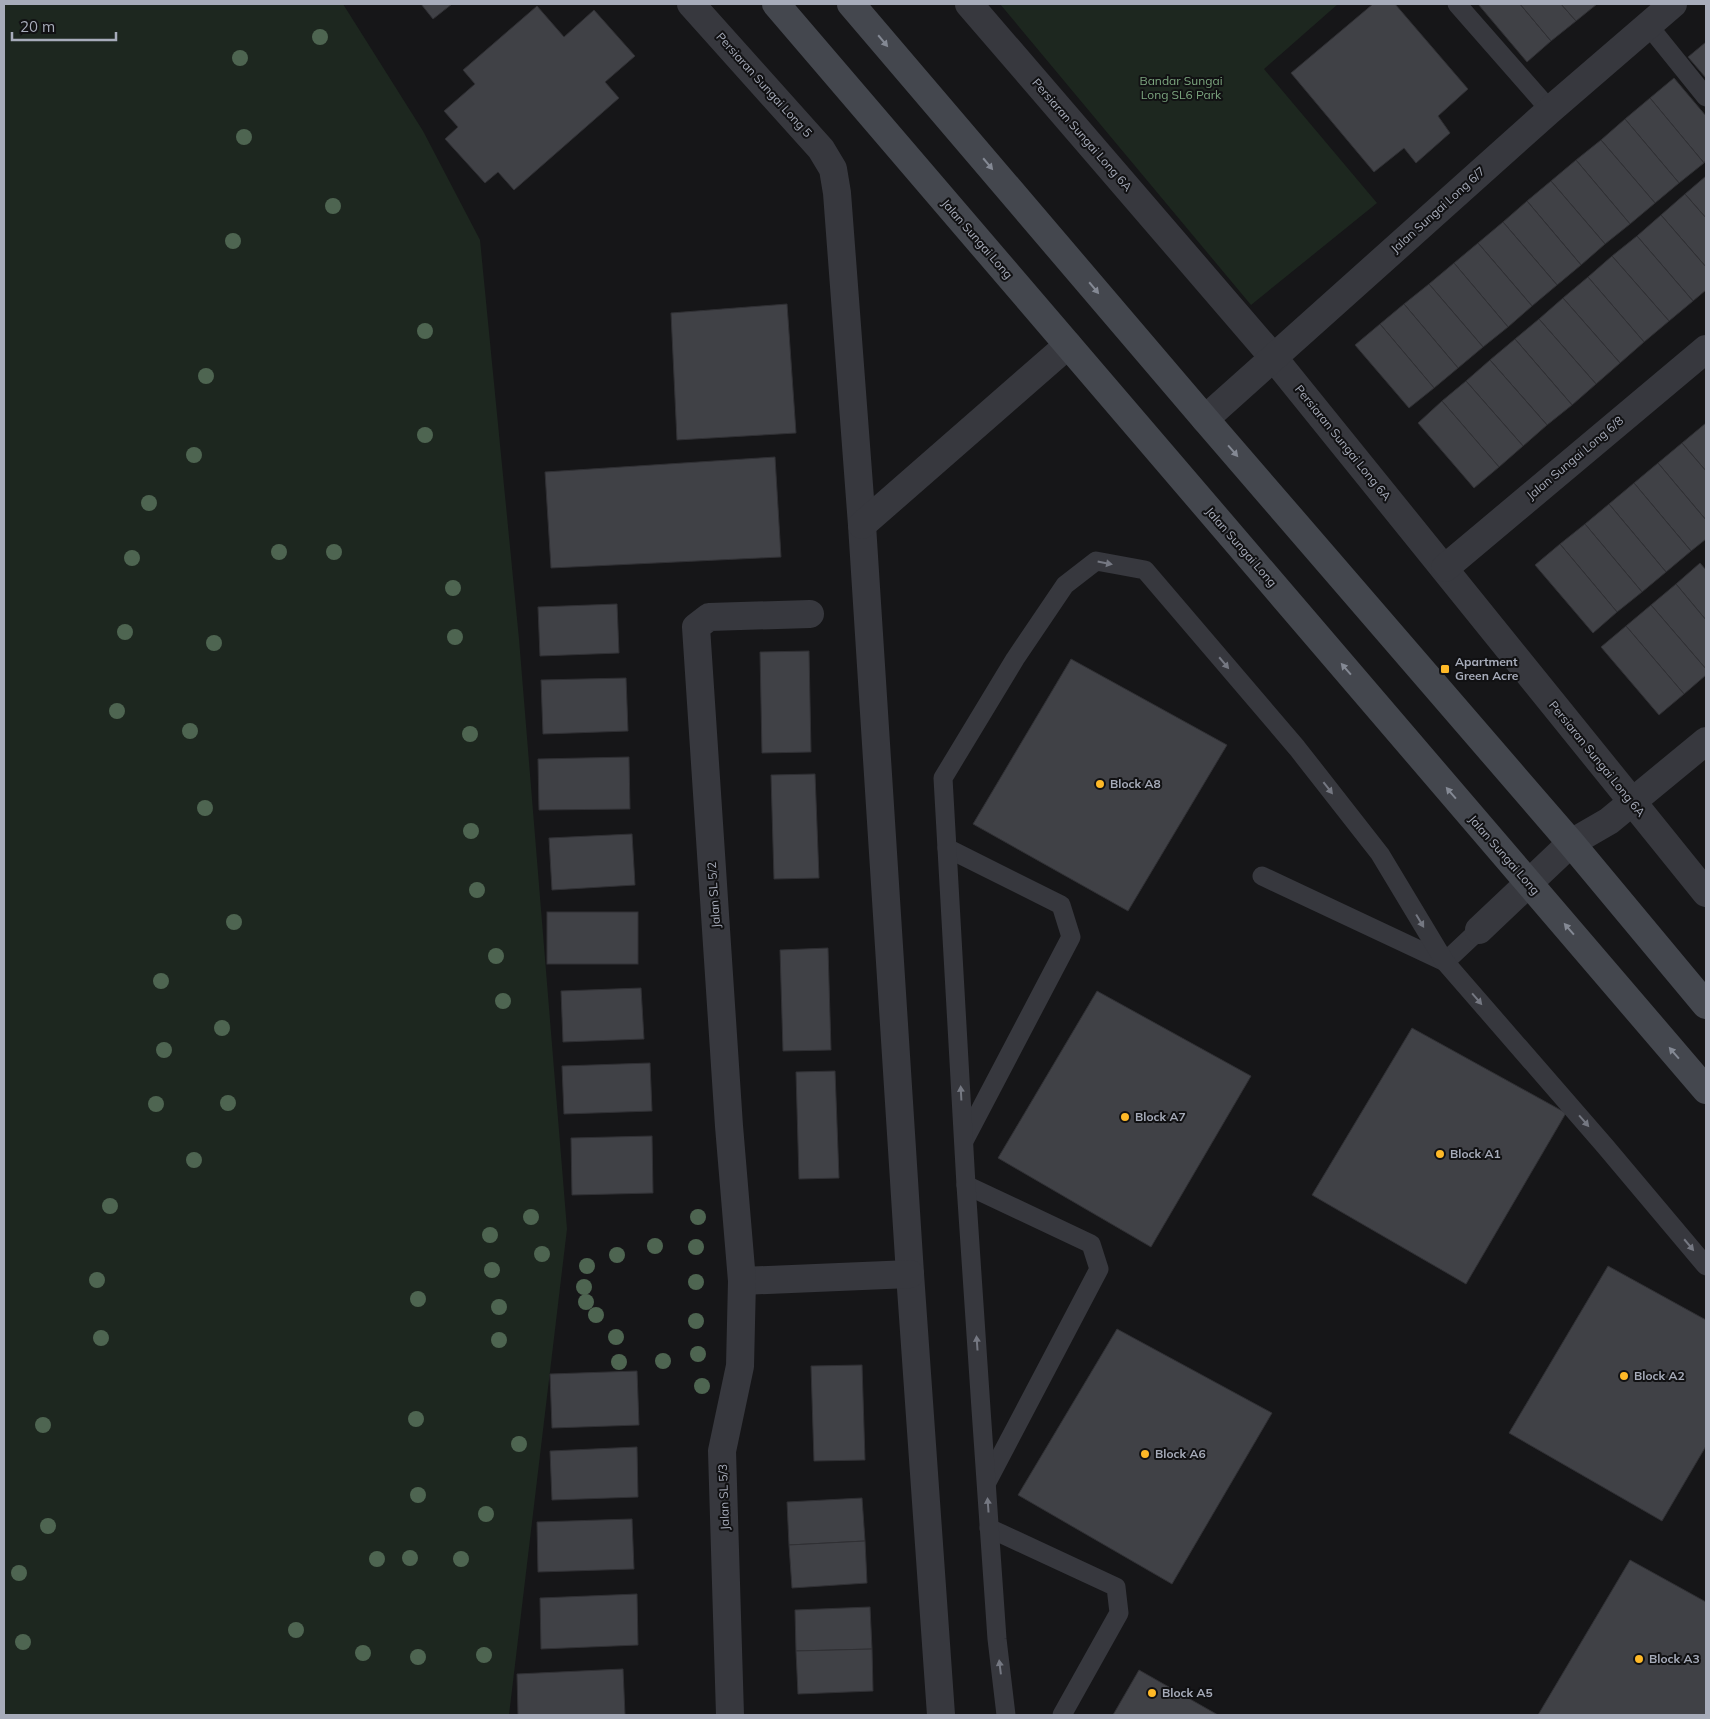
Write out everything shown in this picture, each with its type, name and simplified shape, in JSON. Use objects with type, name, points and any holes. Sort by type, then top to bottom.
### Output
[{"type":"street","name":"Persiaran Sungai Long 5","points":[[691,4],[821,149],[833,169],[837,193],[862,525]]},
{"type":"street","name":"Jalan Sungai Long","points":[[776,4],[1706,1090]]},
{"type":"street","points":[[851,4],[1571,843],[1706,1005]]},
{"type":"street","name":"Persiaran Sungai Long 6A","points":[[969,4],[1273,357],[1706,893]]},
{"type":"street","name":"Jalan Sungai Long 6/7","points":[[1206,419],[1550,110],[1672,4]]},
{"type":"street","points":[[940,1715],[862,525],[1068,345]]},
{"type":"street","name":"Jalan Sungai Long 6/8","points":[[1444,568],[1706,348]]},
{"type":"street","name":"Jalan SL 5/2","points":[[742,1280],[728,1126],[696,627],[709,617],[810,614]]},
{"type":"street","points":[[1479,930],[1571,843],[1609,821],[1706,741]]},
{"type":"street","points":[[742,1280],[910,1274]]},
{"type":"street","name":"Jalan SL 5/3","points":[[730,1715],[722,1451],[740,1366],[742,1280]]},
{"type":"lane","points":[[1458,4],[1550,110]]},
{"type":"lane","points":[[1648,25],[1706,97]]},
{"type":"lane","points":[[1006,1715],[997,1640],[966,1184],[944,778],[1015,659],[1065,585],[1096,561],[1145,570],[1297,748],[1380,854],[1444,962],[1605,1146],[1706,1266]]},
{"type":"lane","points":[[948,848],[1061,905],[1071,937],[964,1140]]},
{"type":"lane","points":[[1262,876],[1444,962]]},
{"type":"lane","points":[[1444,962],[1479,930]]},
{"type":"lane","points":[[966,1184],[1091,1244],[1099,1269],[986,1482]]},
{"type":"lane","points":[[989,1528],[1116,1588],[1119,1613],[1062,1715]]},
{"type":"green space","points":[[4,4],[343,4],[423,131],[480,240],[519,639],[567,1229],[509,1715],[4,1715]]},
{"type":"green space","name":"Bandar Sungai Long SL6 Park","points":[[1000,4],[1338,4],[1264,69],[1377,203],[1251,305]]},
{"type":"building","points":[[421,4],[452,4],[433,19]]},
{"type":"building","points":[[1373,4],[1395,4],[1468,89],[1438,116],[1450,133],[1416,163],[1404,148],[1374,172],[1291,73]]},
{"type":"building","points":[[1478,4],[1520,4],[1551,41],[1527,62]]},
{"type":"building","points":[[1520,4],[1561,4],[1576,21],[1551,41]]},
{"type":"building","points":[[1561,4],[1597,4],[1576,21]]},
{"type":"building","points":[[537,6],[564,37],[594,10],[635,56],[605,82],[619,98],[514,190],[498,172],[485,183],[445,139],[458,127],[444,111],[475,84],[463,70]]},
{"type":"building","points":[[1706,42],[1706,78],[1688,57]]},
{"type":"building","points":[[1674,78],[1706,116],[1706,160],[1704,163],[1650,98]]},
{"type":"building","points":[[1650,98],[1704,163],[1679,183],[1625,119]]},
{"type":"building","points":[[1625,119],[1679,183],[1655,203],[1601,140]]},
{"type":"building","points":[[1601,140],[1655,203],[1630,224],[1576,160]]},
{"type":"building","points":[[1576,160],[1630,224],[1605,244],[1551,181]]},
{"type":"building","points":[[1706,176],[1706,218],[1685,194]]},
{"type":"building","points":[[1551,181],[1605,244],[1581,265],[1527,201]]},
{"type":"building","points":[[1685,194],[1706,218],[1706,267],[1661,215]]},
{"type":"building","points":[[1527,201],[1581,265],[1557,285],[1503,222]]},
{"type":"building","points":[[1661,215],[1706,267],[1706,290],[1693,301],[1637,236]]},
{"type":"building","points":[[1503,222],[1557,285],[1532,306],[1478,243]]},
{"type":"building","points":[[1637,236],[1693,301],[1669,321],[1612,256]]},
{"type":"building","points":[[1478,243],[1532,306],[1508,327],[1454,263]]},
{"type":"building","points":[[1612,256],[1669,321],[1644,342],[1588,277]]},
{"type":"building","points":[[1454,263],[1508,327],[1483,347],[1429,284]]},
{"type":"building","points":[[1588,277],[1644,342],[1620,363],[1563,298]]},
{"type":"building","points":[[1429,284],[1483,347],[1458,368],[1404,304]]},
{"type":"building","points":[[1563,298],[1620,363],[1596,384],[1539,319]]},
{"type":"building","points":[[787,304],[796,433],[677,440],[671,313]]},
{"type":"building","points":[[1404,304],[1458,368],[1434,388],[1380,324]]},
{"type":"building","points":[[1539,319],[1596,384],[1572,405],[1515,339]]},
{"type":"building","points":[[1380,324],[1434,388],[1409,408],[1355,345]]},
{"type":"building","points":[[1515,339],[1572,405],[1547,425],[1490,360]]},
{"type":"building","points":[[1490,360],[1547,425],[1523,446],[1466,381]]},
{"type":"building","points":[[1466,381],[1523,446],[1499,467],[1442,401]]},
{"type":"building","points":[[1442,401],[1499,467],[1474,488],[1418,423]]},
{"type":"building","points":[[1706,423],[1706,471],[1682,443]]},
{"type":"building","points":[[1682,443],[1706,471],[1706,520],[1658,463]]},
{"type":"building","points":[[775,457],[781,557],[551,568],[545,472]]},
{"type":"building","points":[[1658,463],[1706,520],[1706,539],[1691,551],[1634,483]]},
{"type":"building","points":[[1634,483],[1691,551],[1666,572],[1609,504]]},
{"type":"building","points":[[1609,504],[1666,572],[1642,592],[1585,524]]},
{"type":"building","points":[[1585,524],[1642,592],[1617,612],[1560,544]]},
{"type":"building","points":[[1560,544],[1617,612],[1593,633],[1535,565]]},
{"type":"building","points":[[1700,563],[1706,570],[1706,620],[1676,584]]},
{"type":"building","points":[[1676,584],[1706,620],[1706,669],[1651,605]]},
{"type":"building","points":[[617,604],[619,653],[540,656],[538,607]]},
{"type":"building","points":[[1651,605],[1706,669],[1706,675],[1684,694],[1626,626]]},
{"type":"building","points":[[1626,626],[1684,694],[1659,715],[1601,647]]},
{"type":"building","points":[[809,651],[811,752],[762,753],[760,652]]},
{"type":"building","name":"Block A8","points":[[1071,659],[1227,745],[1128,911],[973,824]]},
{"type":"building","points":[[626,678],[628,731],[543,734],[541,680]]},
{"type":"building","points":[[629,757],[630,809],[539,810],[538,759]]},
{"type":"building","points":[[815,774],[819,878],[774,879],[771,775]]},
{"type":"building","points":[[632,834],[635,885],[552,890],[549,838]]},
{"type":"building","points":[[547,912],[638,912],[638,964],[547,964]]},
{"type":"building","points":[[828,948],[831,1050],[783,1051],[780,950]]},
{"type":"building","points":[[641,988],[644,1039],[563,1042],[561,991]]},
{"type":"building","name":"Block A7","points":[[1097,991],[1251,1076],[1151,1247],[998,1158]]},
{"type":"building","name":"Block A1","points":[[1412,1028],[1566,1113],[1466,1284],[1312,1195]]},
{"type":"building","points":[[650,1063],[652,1111],[564,1114],[562,1066]]},
{"type":"building","points":[[835,1071],[839,1178],[799,1179],[796,1072]]},
{"type":"building","points":[[652,1136],[653,1193],[572,1195],[571,1138]]},
{"type":"building","name":"Block A2","points":[[1608,1266],[1706,1320],[1706,1446],[1662,1521],[1509,1433]]},
{"type":"building","name":"Block A6","points":[[1117,1329],[1272,1413],[1172,1584],[1018,1495]]},
{"type":"building","points":[[862,1365],[865,1460],[814,1461],[811,1366]]},
{"type":"building","points":[[637,1371],[639,1425],[552,1428],[550,1374]]},
{"type":"building","points":[[637,1447],[638,1497],[552,1500],[550,1451]]},
{"type":"building","points":[[862,1498],[865,1541],[789,1545],[787,1502]]},
{"type":"building","points":[[632,1519],[634,1569],[538,1572],[537,1522]]},
{"type":"building","points":[[865,1541],[867,1583],[792,1588],[789,1545]]},
{"type":"building","name":"Block A3","points":[[1630,1560],[1706,1602],[1706,1715],[1538,1715]]},
{"type":"building","points":[[637,1594],[638,1645],[541,1649],[540,1598]]},
{"type":"building","points":[[870,1607],[872,1649],[796,1651],[795,1610]]},
{"type":"building","points":[[872,1649],[873,1691],[798,1694],[796,1651]]},
{"type":"building","points":[[623,1669],[625,1715],[518,1715],[517,1674]]},
{"type":"building","name":"Block A5","points":[[1139,1670],[1218,1715],[1113,1715]]},
{"type":"place","name":"Apartment Green Acre","points":[[1445,669]]},
{"type":"place","name":"Block A8","points":[[1100,784]]},
{"type":"place","name":"Block A7","points":[[1125,1117]]},
{"type":"place","name":"Block A1","points":[[1440,1154]]},
{"type":"place","name":"Block A2","points":[[1624,1376]]},
{"type":"place","name":"Block A6","points":[[1145,1454]]},
{"type":"place","name":"Block A3","points":[[1639,1659]]},
{"type":"place","name":"Block A5","points":[[1152,1693]]}]
